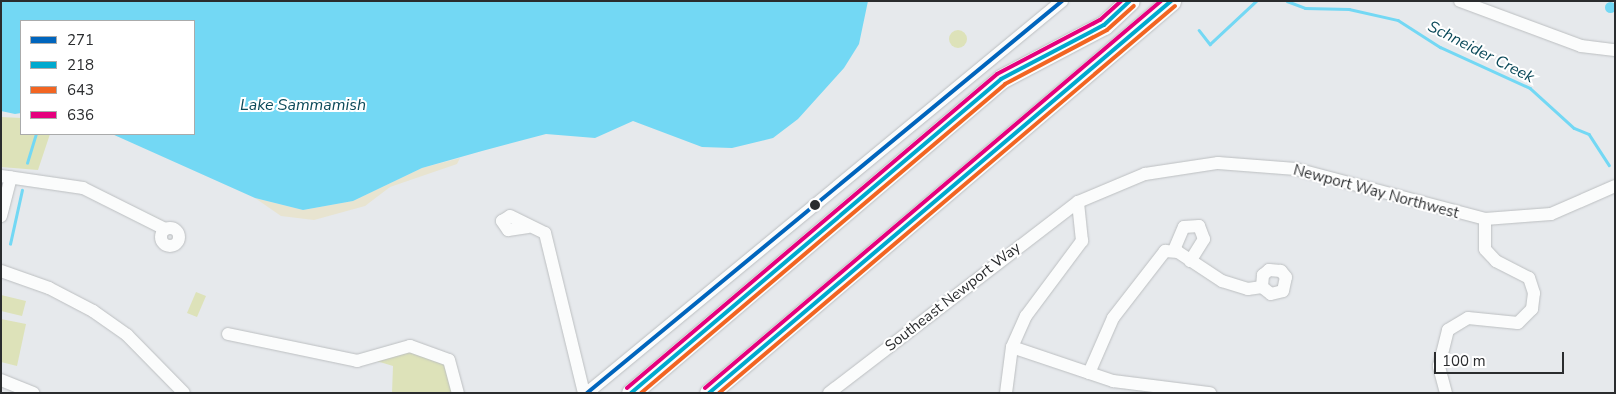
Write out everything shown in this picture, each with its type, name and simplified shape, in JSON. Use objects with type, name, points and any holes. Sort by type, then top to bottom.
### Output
[{"type":"highway","points":[[631,393],[1001,79],[1104,25],[1130,1]]},
{"type":"highway","points":[[709,393],[1170,1]]},
{"type":"street","points":[[528,226],[545,233],[586,393],[1062,1]]},
{"type":"street","points":[[1460,1],[1479,5],[1581,46],[1615,50]]},
{"type":"street","name":"Newport Way Northwest","points":[[1078,202],[1114,184],[1170,167],[1245,164],[1296,168],[1485,220],[1552,214],[1615,186]]},
{"type":"street","points":[[1,216],[6,176],[83,188],[165,229]]},
{"type":"street","points":[[1006,393],[1012,347],[1036,300],[1082,241],[1078,202]]},
{"type":"street","name":"Southeast Newport Way","points":[[829,393],[1078,202]]},
{"type":"street","points":[[1446,393],[1439,366],[1448,330],[1468,318],[1518,323],[1532,309],[1534,293],[1529,278],[1496,261],[1485,249],[1485,220]]},
{"type":"street","points":[[1089,373],[1114,318],[1156,257],[1174,250],[1184,227],[1199,226],[1204,239],[1190,261]]},
{"type":"street","points":[[1174,250],[1233,285],[1262,287]]},
{"type":"street","points":[[1,271],[49,288],[93,311],[127,335],[184,393]]},
{"type":"street","points":[[228,334],[357,361],[410,346],[449,360],[458,393]]},
{"type":"street","points":[[1012,347],[1132,386],[1210,393]]},
{"type":"street","points":[[1,380],[34,393]]},
{"type":"green space","points":[[954,30],[962,30],[967,35],[965,46],[954,48],[949,43],[949,35]]},
{"type":"green space","points":[[1,117],[20,118],[20,135],[50,135],[38,170],[1,167]]},
{"type":"green space","points":[[196,292],[206,296],[197,317],[187,313]]},
{"type":"green space","points":[[1,295],[26,301],[22,316],[1,311]]},
{"type":"green space","points":[[1,319],[26,324],[17,366],[1,362]]},
{"type":"green space","points":[[398,348],[439,354],[458,393],[392,393],[393,366],[370,359]]},
{"type":"sand","points":[[460,158],[457,164],[390,187],[365,206],[314,220],[281,216],[255,198],[303,210],[353,201],[422,168]]},
{"type":"water","name":"Lake Sammamish","points":[[1,1],[868,1],[859,44],[844,68],[798,119],[773,138],[732,148],[702,147],[633,121],[595,138],[546,134],[422,168],[353,201],[303,210],[255,198],[114,135],[195,135],[195,20],[20,20],[20,113],[1,111]]},
{"type":"water","points":[[1610,1],[1616,7],[1610,13],[1604,7]]},
{"type":"waterway","name":"Schneider Creek","points":[[1199,30],[1210,44],[1256,1]]},
{"type":"waterway","name":"Schneider Creek","points":[[1287,1],[1305,8],[1349,9],[1398,20],[1440,47],[1530,88],[1574,128],[1589,134],[1609,165]]},
{"type":"waterway","points":[[27,163],[36,135]]},
{"type":"waterway","points":[[10,244],[22,190]]},
{"type":"transit line","name":"271","points":[[587,393],[1062,1]]},
{"type":"transit line","name":"636","points":[[627,388],[997,74],[1100,20],[1121,1]]},
{"type":"transit line","name":"218","points":[[631,393],[1001,79],[1104,25],[1130,1]]},
{"type":"transit line","name":"636","points":[[705,388],[1161,1]]},
{"type":"transit line","name":"218","points":[[709,393],[1171,1]]},
{"type":"transit line","name":"643","points":[[641,393],[1005,84],[1107,30],[1134,6]]},
{"type":"transit line","name":"643","points":[[719,393],[1175,6]]}]
